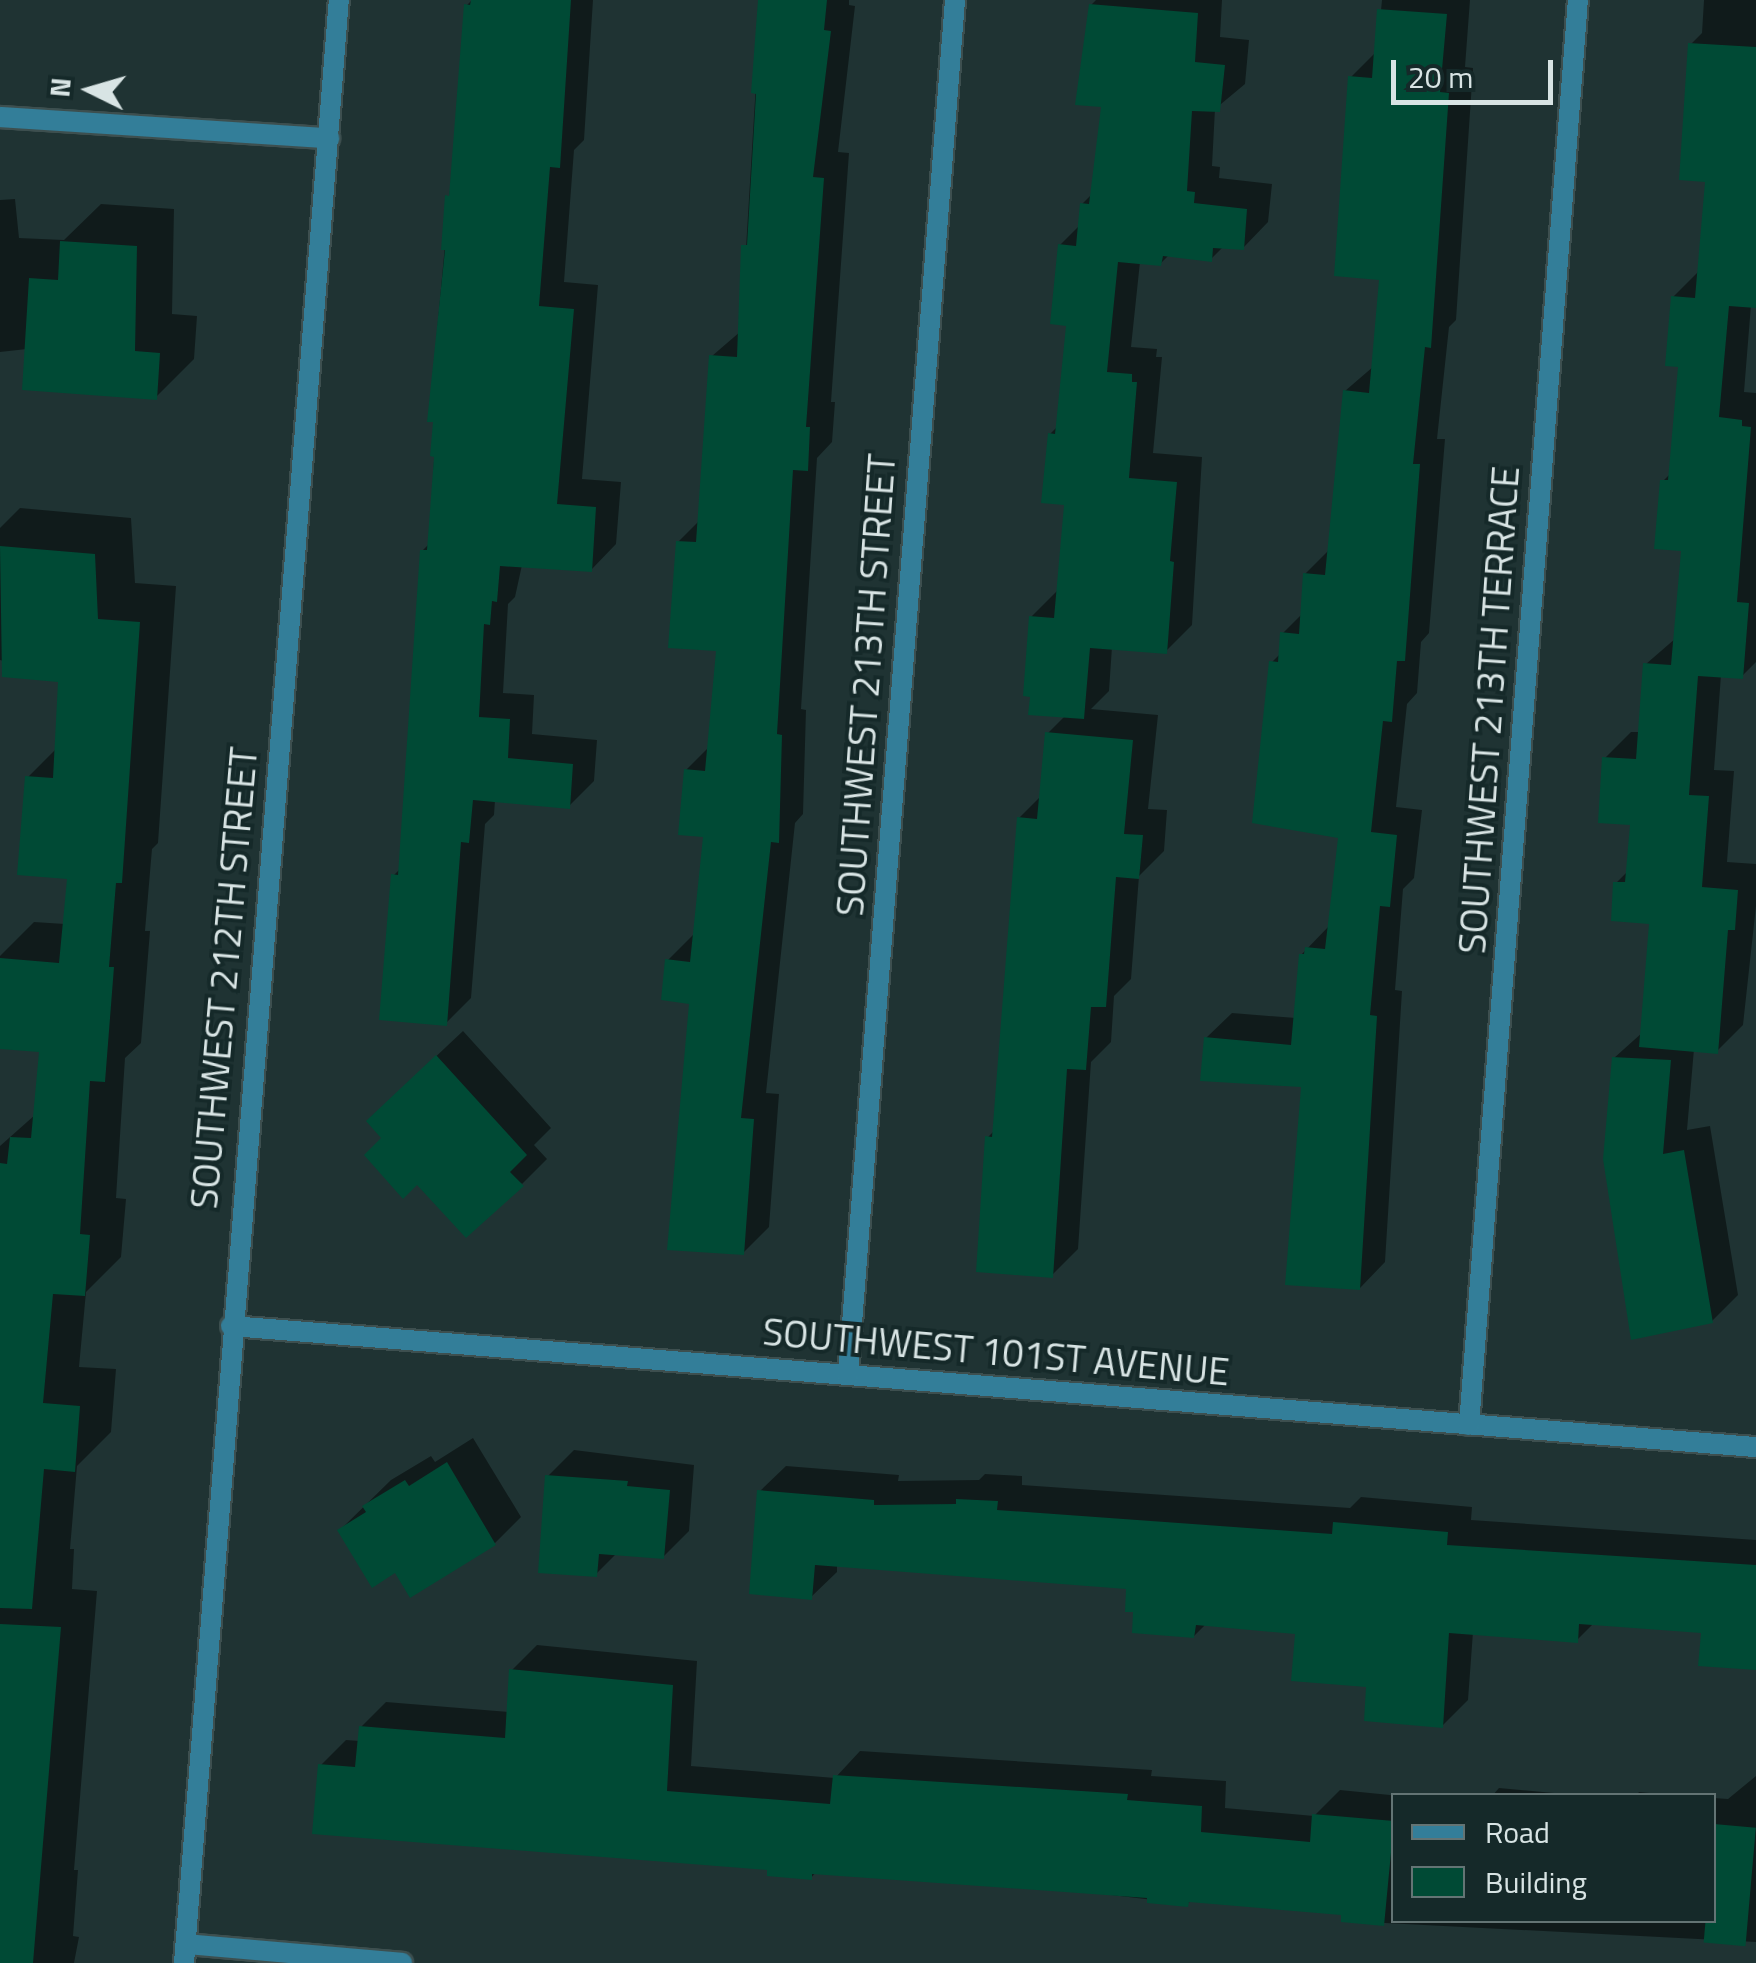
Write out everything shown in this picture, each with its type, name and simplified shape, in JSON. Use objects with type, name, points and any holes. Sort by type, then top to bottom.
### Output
[{"type":"street","name":"SOUTHWEST 212TH STREET","points":[[185,1953],[231,1326],[338,0]]},
{"type":"street","name":"SOUTHWEST 213TH STREET","points":[[848,1375],[954,0]]},
{"type":"street","name":"SOUTHWEST 213TH TERRACE","points":[[1469,1424],[1578,0]]},
{"type":"street","points":[[0,117],[328,138]]},
{"type":"street","name":"SOUTHWEST 101ST AVENUE","points":[[231,1326],[1756,1447]]},
{"type":"street","points":[[185,1953],[402,1963]]},
{"type":"building","points":[[471,0],[571,0],[560,168],[550,167],[539,306],[574,309],[557,504],[596,507],[592,572],[500,566],[497,602],[492,601],[490,625],[484,624],[479,717],[510,719],[508,758],[573,764],[570,809],[473,800],[469,843],[461,842],[447,1026],[379,1020],[391,874],[398,875],[420,550],[427,550],[434,457],[430,456],[433,422],[427,422],[445,250],[441,250],[445,195],[449,196],[464,4],[470,5]]},
{"type":"building","points":[[758,0],[827,0],[824,30],[831,31],[813,177],[824,178],[806,427],[810,427],[808,471],[793,470],[777,734],[782,735],[779,843],[771,842],[741,1118],[754,1119],[744,1255],[667,1250],[689,1004],[661,1000],[665,959],[690,962],[703,837],[678,835],[684,769],[705,771],[716,651],[668,648],[676,541],[696,542],[709,355],[737,357],[741,245],[747,245],[756,94],[751,93]]},
{"type":"building","points":[[1089,4],[1198,13],[1195,62],[1225,65],[1220,112],[1192,111],[1187,191],[1195,192],[1194,203],[1247,209],[1244,250],[1213,248],[1212,262],[1163,256],[1161,266],[1118,262],[1107,372],[1132,374],[1132,382],[1137,382],[1129,478],[1177,482],[1170,561],[1174,562],[1167,654],[1090,648],[1084,719],[1028,715],[1030,697],[1023,696],[1029,616],[1054,618],[1064,505],[1041,503],[1048,433],[1055,434],[1066,326],[1050,324],[1058,244],[1076,246],[1080,203],[1089,204],[1101,107],[1075,105]]},
{"type":"building","points":[[1377,9],[1447,14],[1440,92],[1449,93],[1431,348],[1425,347],[1413,464],[1420,464],[1405,661],[1397,661],[1392,722],[1383,721],[1371,832],[1397,835],[1390,907],[1380,906],[1370,1015],[1377,1016],[1360,1290],[1285,1285],[1301,1087],[1200,1081],[1204,1037],[1291,1045],[1299,954],[1304,954],[1305,947],[1325,949],[1338,838],[1252,823],[1269,661],[1278,662],[1280,632],[1299,634],[1303,573],[1325,575],[1343,390],[1369,393],[1379,280],[1334,276],[1348,76],[1372,78]]},
{"type":"building","points":[[1688,43],[1756,47],[1756,308],[1729,306],[1719,417],[1742,420],[1742,426],[1751,427],[1737,602],[1749,603],[1743,679],[1698,676],[1689,795],[1709,796],[1702,887],[1738,890],[1735,930],[1728,930],[1718,1054],[1639,1047],[1649,924],[1611,921],[1613,882],[1625,882],[1630,825],[1598,823],[1602,757],[1636,759],[1643,663],[1671,665],[1681,551],[1654,549],[1660,480],[1668,480],[1678,367],[1665,366],[1671,296],[1695,298],[1705,182],[1679,180]]},
{"type":"building","points":[[60,241],[137,246],[135,351],[160,353],[157,400],[22,390],[29,278],[58,280]]},
{"type":"building","points":[[0,546],[95,554],[98,619],[140,622],[122,883],[116,883],[109,967],[114,967],[105,1082],[90,1081],[80,1234],[90,1235],[85,1296],[53,1294],[43,1403],[80,1406],[75,1472],[44,1469],[32,1609],[0,1608],[0,1163],[7,1164],[10,1137],[31,1138],[39,1052],[0,1049],[0,958],[59,963],[67,879],[17,875],[25,776],[53,778],[58,682],[2,677]]},
{"type":"building","points":[[1045,732],[1133,740],[1124,834],[1143,835],[1139,879],[1116,877],[1106,1007],[1091,1007],[1086,1070],[1067,1069],[1053,1278],[976,1272],[985,1136],[992,1137],[1017,817],[1037,819]]},
{"type":"building","points":[[436,1055],[527,1155],[510,1172],[524,1186],[466,1238],[417,1185],[403,1199],[364,1155],[381,1138],[366,1121]]},
{"type":"building","points":[[1612,1057],[1671,1060],[1663,1154],[1684,1150],[1713,1323],[1631,1340],[1603,1159]]},
{"type":"building","points":[[447,1462],[496,1545],[410,1598],[395,1573],[372,1588],[337,1530],[366,1512],[362,1506],[405,1480],[409,1486]]},
{"type":"building","points":[[545,1475],[628,1481],[627,1486],[670,1490],[664,1559],[599,1554],[597,1577],[538,1573]]},
{"type":"building","points":[[757,1490],[874,1500],[874,1505],[956,1504],[956,1499],[998,1501],[997,1510],[1332,1534],[1333,1522],[1448,1532],[1447,1545],[1756,1565],[1756,1670],[1698,1666],[1701,1633],[1579,1624],[1578,1643],[1449,1633],[1443,1728],[1364,1721],[1366,1687],[1291,1681],[1295,1634],[1196,1625],[1194,1638],[1132,1633],[1133,1612],[1125,1612],[1126,1589],[815,1565],[812,1600],[749,1594]]},
{"type":"building","points":[[0,1624],[61,1627],[33,1963],[0,1963]]},
{"type":"building","points":[[509,1669],[673,1685],[667,1791],[830,1804],[833,1775],[1128,1794],[1127,1800],[1202,1806],[1201,1832],[1310,1842],[1312,1814],[1391,1821],[1384,1926],[1341,1922],[1341,1915],[1189,1902],[1188,1907],[1147,1903],[1147,1898],[812,1874],[812,1880],[767,1876],[767,1870],[312,1834],[318,1764],[355,1767],[359,1726],[505,1738]]},
{"type":"building","points":[[1716,1824],[1756,1828],[1745,1946],[1704,1943],[1705,1923],[1716,1923]]}]
